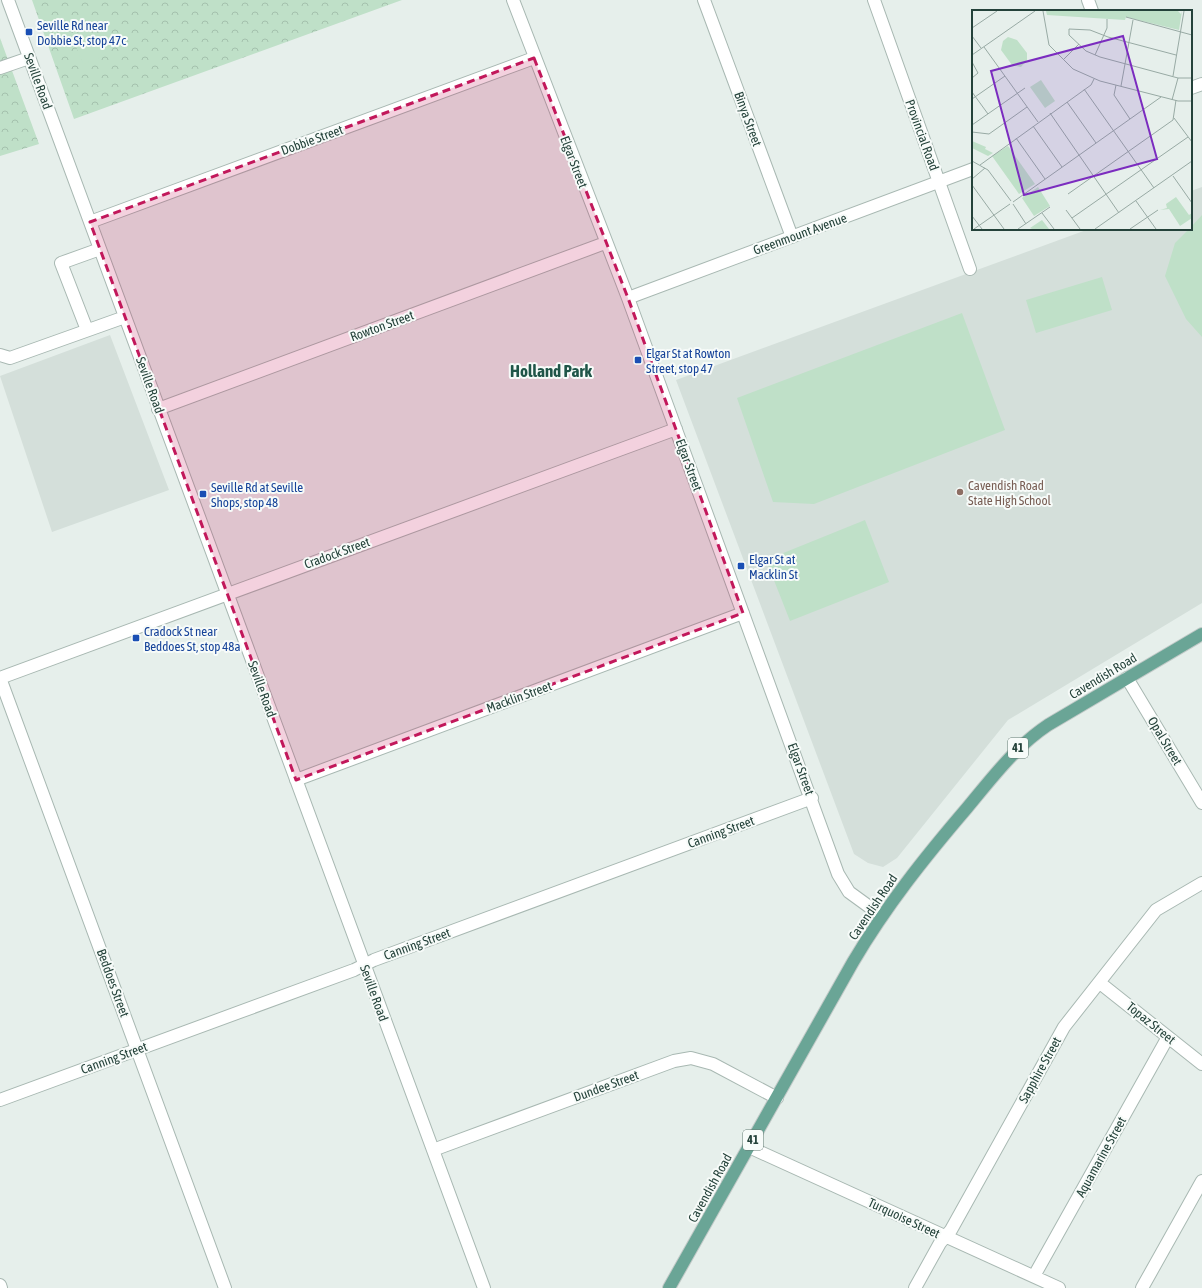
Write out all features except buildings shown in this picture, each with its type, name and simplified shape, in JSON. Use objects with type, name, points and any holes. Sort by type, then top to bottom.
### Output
[{"type":"main road","name":"Cavendish Road","points":[[669,1288],[853,962],[882,916],[916,869],[1020,746],[1048,725],[1202,634]]},
{"type":"street","name":"Seville Road","points":[[8,0],[484,1288]]},
{"type":"street","name":"Elgar Street","points":[[513,0],[605,243],[628,298],[742,613],[812,798],[841,881],[854,897],[882,916]]},
{"type":"street","name":"Binya Street","points":[[704,0],[792,237]]},
{"type":"street","name":"Provincial Road","points":[[874,0],[970,269]]},
{"type":"street","points":[[1088,0],[1092,10]]},
{"type":"street","points":[[0,68],[30,58]]},
{"type":"street","name":"Dobbie Street","points":[[90,222],[534,58]]},
{"type":"street","points":[[1192,88],[1202,84]]},
{"type":"street","name":"Greenmount Avenue","points":[[628,298],[972,169]]},
{"type":"street","name":"Rowton Street","points":[[158,409],[605,243]]},
{"type":"street","points":[[87,330],[61,263],[100,249]]},
{"type":"street","points":[[0,355],[10,358],[125,317]]},
{"type":"street","name":"Cradock Street","points":[[0,678],[227,593],[676,429]]},
{"type":"street","name":"Macklin Street","points":[[296,780],[742,613]]},
{"type":"street","name":"Beddoes Street","points":[[0,678],[225,1288]]},
{"type":"street","name":"Opal Street","points":[[1127,678],[1202,803]]},
{"type":"street","name":"Canning Street","points":[[0,1100],[347,973],[364,965],[812,798]]},
{"type":"street","name":"Sapphire Street","points":[[915,1288],[945,1237],[951,1230],[1064,1027],[1156,910],[1202,883]]},
{"type":"street","name":"Topaz Street","points":[[1100,983],[1202,1064]]},
{"type":"street","name":"Aquamarine Street","points":[[1034,1276],[1168,1037]]},
{"type":"street","name":"Dundee Street","points":[[433,1150],[674,1061],[691,1058],[713,1064],[777,1098]]},
{"type":"street","name":"Turquoise Street","points":[[749,1147],[1059,1288]]},
{"type":"street","points":[[1142,1288],[1202,1182]]},
{"type":"highlighted area","points":[[534,58],[628,298],[743,613],[296,780],[90,222]]},
{"type":"shaded area","name":"Cavendish Road State High School","points":[[1202,187],[1202,603],[1008,720],[897,858],[883,867],[868,863],[854,854],[676,380],[1086,230],[1192,230],[1192,191]]},
{"type":"shaded area","points":[[110,335],[169,490],[52,532],[0,376]]},
{"type":"green space","points":[[32,0],[402,0],[74,119]]},
{"type":"green space","points":[[96,33],[104,56],[83,64],[74,42]]},
{"type":"green space","points":[[0,38],[39,144],[0,156]]},
{"type":"green space","points":[[1202,215],[1202,337],[1186,319],[1165,276],[1175,243],[1188,230],[1192,230],[1192,226]]},
{"type":"green space","points":[[1102,277],[1112,310],[1036,333],[1026,300]]},
{"type":"green space","points":[[962,313],[1005,430],[814,504],[773,502],[737,398]]},
{"type":"green space","points":[[865,520],[889,582],[790,621],[766,560]]},
{"type":"place","name":"Seville Rd near Dobbie St, stop 47c","points":[[29,32]]},
{"type":"place","name":"Elgar St at Rowton Street, stop 47","points":[[638,360]]},
{"type":"place","name":"Cavendish Road State High School","points":[[960,492]]},
{"type":"place","name":"Seville Rd at Seville Shops, stop 48","points":[[203,494]]},
{"type":"place","name":"Elgar St at Macklin St","points":[[741,566]]},
{"type":"place","name":"Cradock St near Beddoes St, stop 48a","points":[[136,638]]},
{"type":"district","name":"Holland Park","points":[[551,371]]}]
